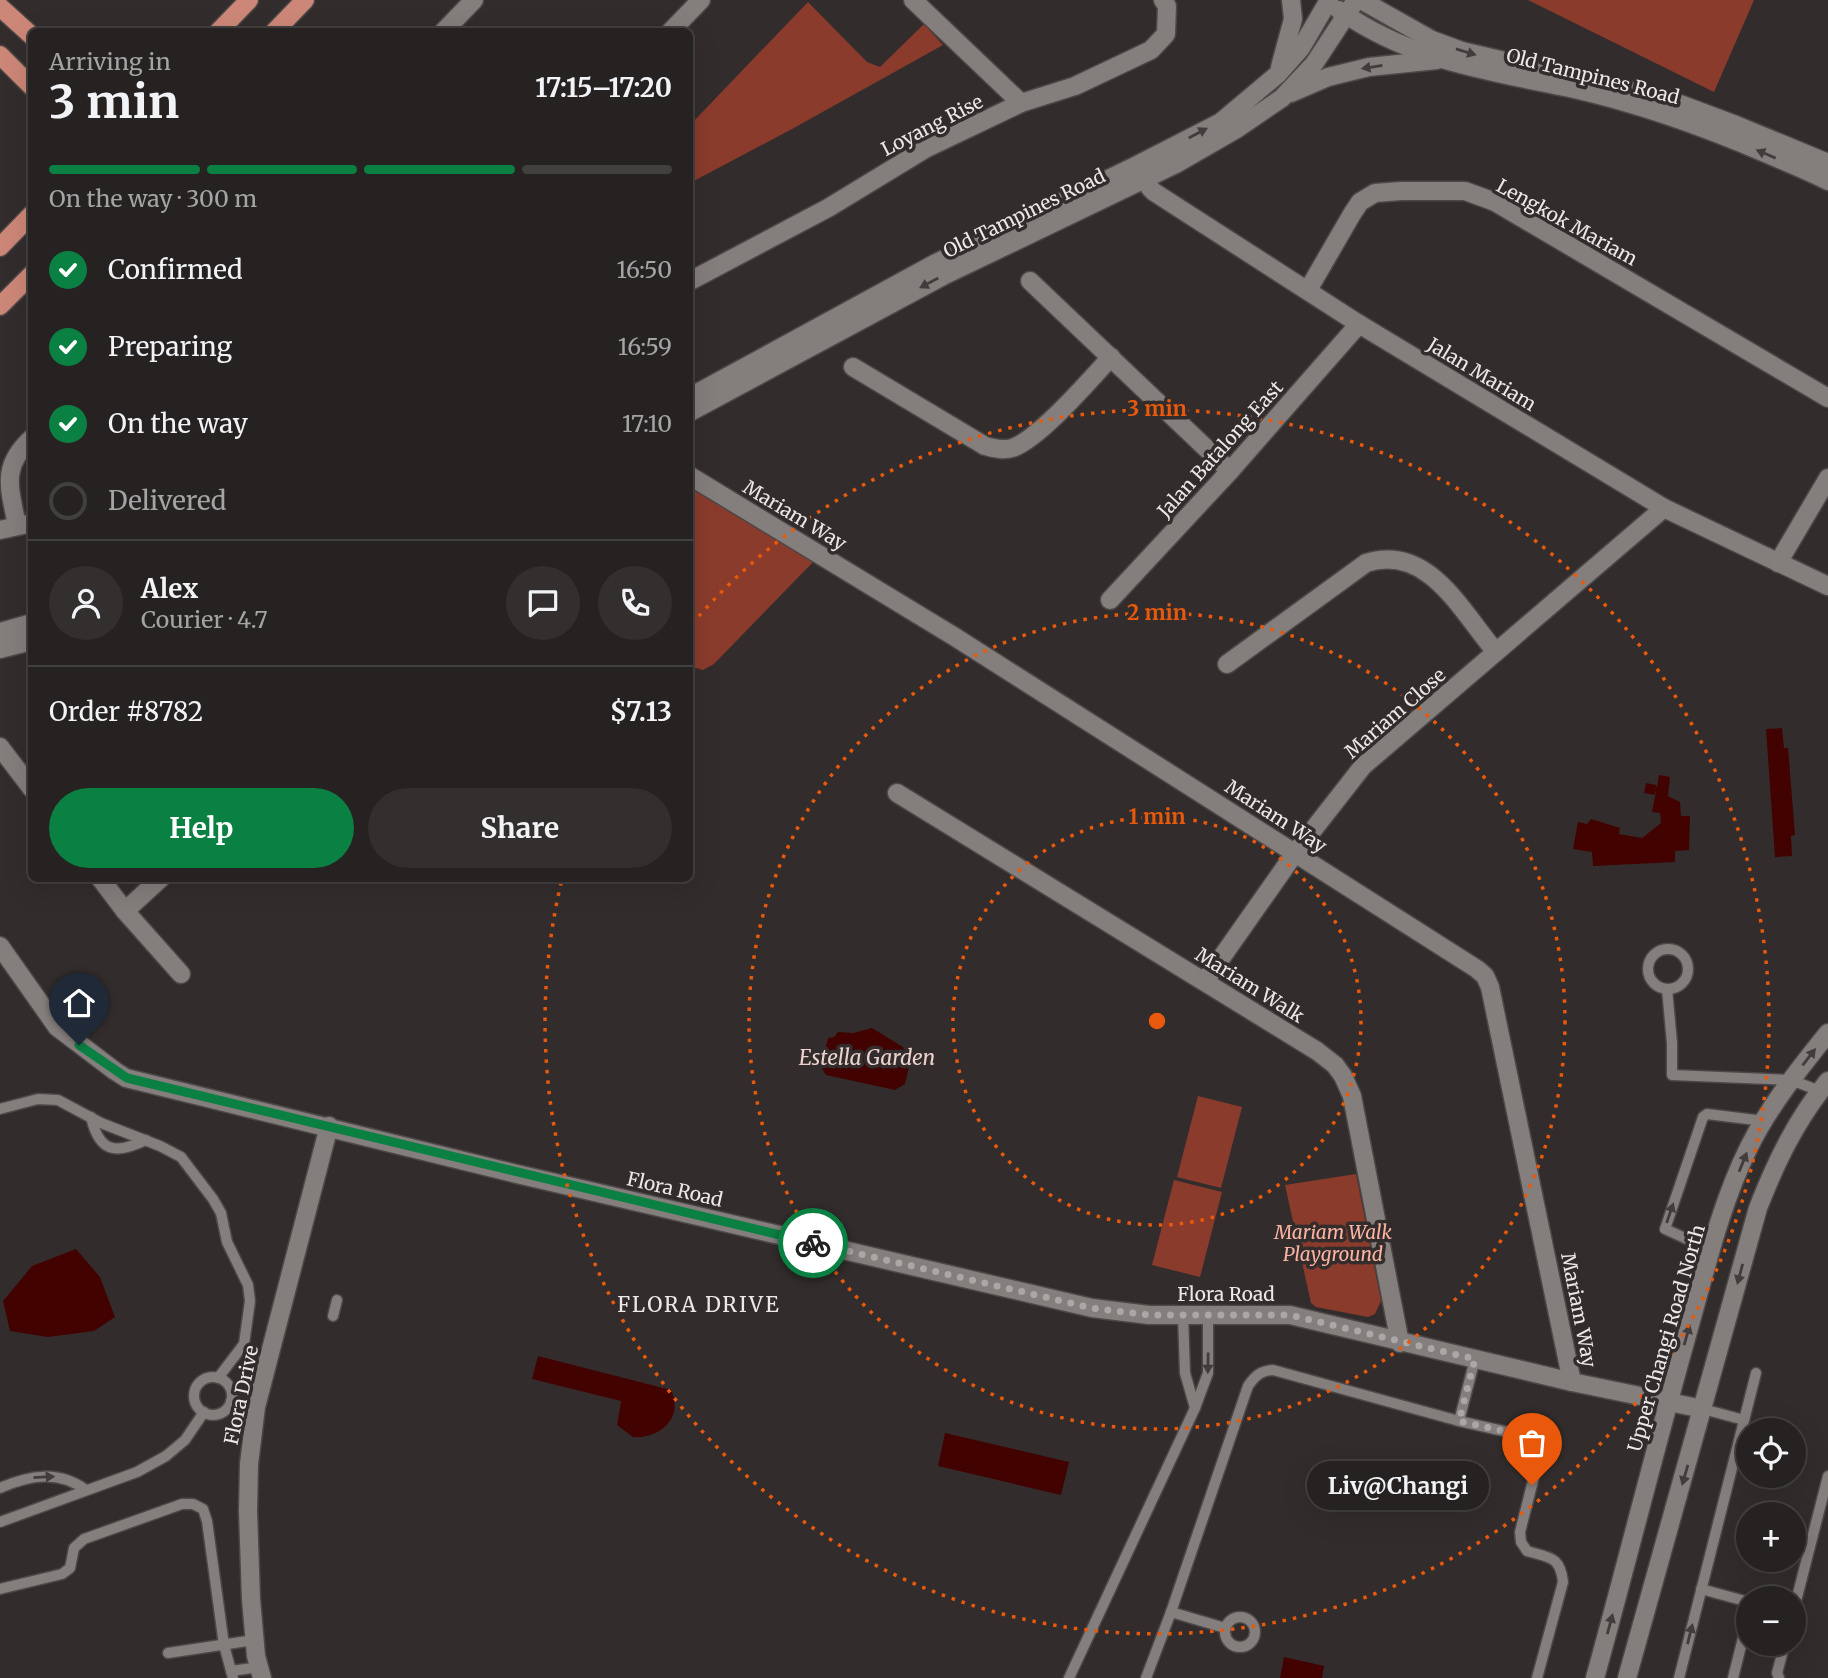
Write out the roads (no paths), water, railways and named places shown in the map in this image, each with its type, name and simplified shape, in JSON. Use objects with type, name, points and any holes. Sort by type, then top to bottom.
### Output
[{"type":"main road","points":[[222,28],[249,0]]},
{"type":"main road","points":[[278,28],[305,0]]},
{"type":"main road","points":[[0,7],[28,32]]},
{"type":"main road","points":[[0,55],[28,84]]},
{"type":"main road","points":[[0,247],[28,218]]},
{"type":"main road","points":[[0,306],[28,278]]},
{"type":"street","points":[[447,28],[474,0]]},
{"type":"street","points":[[674,28],[701,0]]},
{"type":"street","points":[[914,0],[1021,103]]},
{"type":"street","name":"Loyang Rise","points":[[693,279],[828,208],[925,149],[1021,103],[1075,86],[1151,50],[1166,34],[1167,6],[1163,0]]},
{"type":"street","points":[[1278,74],[1293,19],[1291,0]]},
{"type":"street","name":"Old Tampines Road","points":[[1361,0],[1432,40],[1462,51],[1664,98],[1828,163]]},
{"type":"street","name":"Old Tampines Road","points":[[693,410],[1141,171],[1220,121],[1278,74],[1301,48],[1327,1],[1351,8],[1389,40],[1440,60],[1658,111],[1828,181]]},
{"type":"street","name":"Old Tampines Road","points":[[693,395],[936,263],[1141,171],[1176,164],[1235,130],[1282,97],[1314,64],[1351,8]]},
{"type":"street","points":[[1282,97],[1328,77],[1369,67],[1440,60]]},
{"type":"street","name":"Jalan Mariam","points":[[1141,171],[1154,192],[1359,324],[1664,508],[1828,586]]},
{"type":"street","name":"Lengkok Mariam","points":[[1308,290],[1360,202],[1375,193],[1465,191],[1495,202],[1567,243],[1828,398]]},
{"type":"street","points":[[1030,281],[1230,471]]},
{"type":"street","name":"Jalan Batalong East","points":[[1110,600],[1230,471],[1359,324]]},
{"type":"street","points":[[853,367],[985,446],[1002,450],[1024,442],[1041,428],[1111,357]]},
{"type":"street","points":[[16,526],[9,488],[9,471],[15,456],[28,442]]},
{"type":"street","name":"Mariam Way","points":[[693,478],[955,636],[1485,976],[1493,1000],[1572,1382]]},
{"type":"street","points":[[1778,563],[1828,478]]},
{"type":"street","name":"Mariam Close","points":[[1205,981],[1295,853],[1363,766],[1664,508]]},
{"type":"street","points":[[1227,664],[1366,563],[1382,558],[1396,558],[1439,582],[1496,652]]},
{"type":"street","points":[[0,632],[28,624]]},
{"type":"street","points":[[0,649],[28,641]]},
{"type":"street","points":[[0,747],[28,784]]},
{"type":"street","name":"Mariam Walk","points":[[897,793],[1205,981],[1335,1065],[1352,1096],[1401,1343]]},
{"type":"street","points":[[103,882],[181,974]]},
{"type":"street","points":[[125,911],[157,882]]},
{"type":"street","name":"Flora Road","points":[[0,946],[57,1027],[120,1075],[517,1174],[1092,1308],[1149,1315],[1290,1315],[1401,1343]]},
{"type":"street","name":"Upper Changi Road North","points":[[1595,1678],[1669,1401],[1727,1200],[1749,1148],[1764,1121],[1791,1080],[1828,1033]]},
{"type":"street","points":[[1627,1678],[1758,1208],[1780,1153],[1824,1086]]},
{"type":"street","name":"Flora Drive","points":[[261,1672],[254,1640],[248,1464],[256,1407],[329,1126]]},
{"type":"street","name":"Mariam Way","points":[[1401,1343],[1703,1409]]},
{"type":"lane","points":[[1663,949],[1682,955],[1688,972],[1684,981],[1667,989],[1657,986],[1647,971],[1649,961],[1663,949]]},
{"type":"lane","points":[[1667,989],[1672,1075],[1791,1080],[1824,1086]]},
{"type":"lane","points":[[0,1109],[38,1099],[58,1100],[181,1157],[221,1213],[227,1242],[248,1285],[250,1301],[244,1344],[218,1378]]},
{"type":"lane","points":[[1711,1250],[1665,1229],[1703,1117],[1707,1114],[1764,1121]]},
{"type":"lane","points":[[91,1117],[98,1139],[111,1148],[132,1147],[146,1140]]},
{"type":"lane","points":[[333,1316],[337,1300]]},
{"type":"lane","points":[[1183,1315],[1185,1373],[1195,1408]]},
{"type":"lane","points":[[1069,1678],[1195,1408],[1208,1373],[1208,1315]]},
{"type":"lane","points":[[1459,1421],[1475,1359]]},
{"type":"lane","points":[[1146,1678],[1248,1386],[1255,1376],[1264,1371],[1285,1373],[1459,1421],[1530,1437],[1538,1448],[1538,1461],[1520,1532],[1521,1542],[1527,1551],[1555,1559],[1562,1568],[1563,1582],[1537,1678]]},
{"type":"lane","points":[[1745,1418],[1756,1373]]},
{"type":"lane","points":[[210,1377],[218,1378],[229,1387],[231,1401],[227,1408],[212,1415],[204,1412],[195,1400],[197,1385],[210,1377]]},
{"type":"lane","points":[[231,1401],[256,1407]]},
{"type":"lane","points":[[1703,1409],[1737,1418]]},
{"type":"lane","points":[[0,1522],[137,1472],[166,1456],[185,1440],[204,1412]]},
{"type":"lane","points":[[1679,1678],[1736,1451]]},
{"type":"lane","points":[[0,1488],[16,1481],[55,1476],[73,1480],[86,1489]]},
{"type":"lane","points":[[1800,1586],[1828,1476]]},
{"type":"lane","points":[[0,1589],[62,1574],[70,1568],[75,1548],[84,1539],[182,1504],[192,1504],[202,1509],[207,1521],[223,1645],[232,1675],[261,1672]]},
{"type":"lane","points":[[1701,1589],[1736,1599]]},
{"type":"lane","points":[[1171,1612],[1225,1628]]},
{"type":"lane","points":[[169,1653],[254,1640]]},
{"type":"lane","points":[[1733,1678],[1738,1656]]},
{"type":"lane","points":[[1779,1678],[1777,1673],[1782,1656]]},
{"type":"water","points":[[1782,728],[1784,748],[1788,748],[1795,835],[1791,836],[1792,856],[1775,857],[1766,729]]},
{"type":"water","points":[[1659,775],[1670,777],[1668,796],[1680,802],[1681,816],[1690,816],[1689,850],[1675,851],[1675,862],[1593,866],[1592,852],[1573,849],[1578,822],[1587,824],[1591,819],[1620,828],[1619,834],[1642,838],[1661,823],[1660,813],[1652,812],[1656,791],[1654,795],[1644,793],[1646,783],[1656,785],[1657,788]]},
{"type":"water","name":"Estella Garden","points":[[872,1028],[903,1047],[905,1054],[911,1058],[905,1084],[895,1090],[826,1075],[821,1067],[828,1038],[834,1037],[838,1032],[853,1033]]},
{"type":"water","points":[[76,1249],[100,1277],[115,1317],[94,1331],[48,1337],[10,1331],[3,1301],[32,1266]]},
{"type":"water","points":[[538,1356],[671,1390],[674,1400],[672,1418],[667,1425],[652,1434],[633,1437],[617,1425],[621,1401],[532,1379]]},
{"type":"water","points":[[945,1433],[1069,1462],[1061,1495],[938,1466]]},
{"type":"water","points":[[1284,1657],[1324,1666],[1322,1678],[1280,1678]]},
{"type":"place","name":"Liv@Changi","points":[[1532,1485]]},
{"type":"district","name":"FLORA DRIVE","points":[[699,1304]]},
{"type":"park label","name":"Mariam Walk Playground","points":[[1333,1243]]}]
